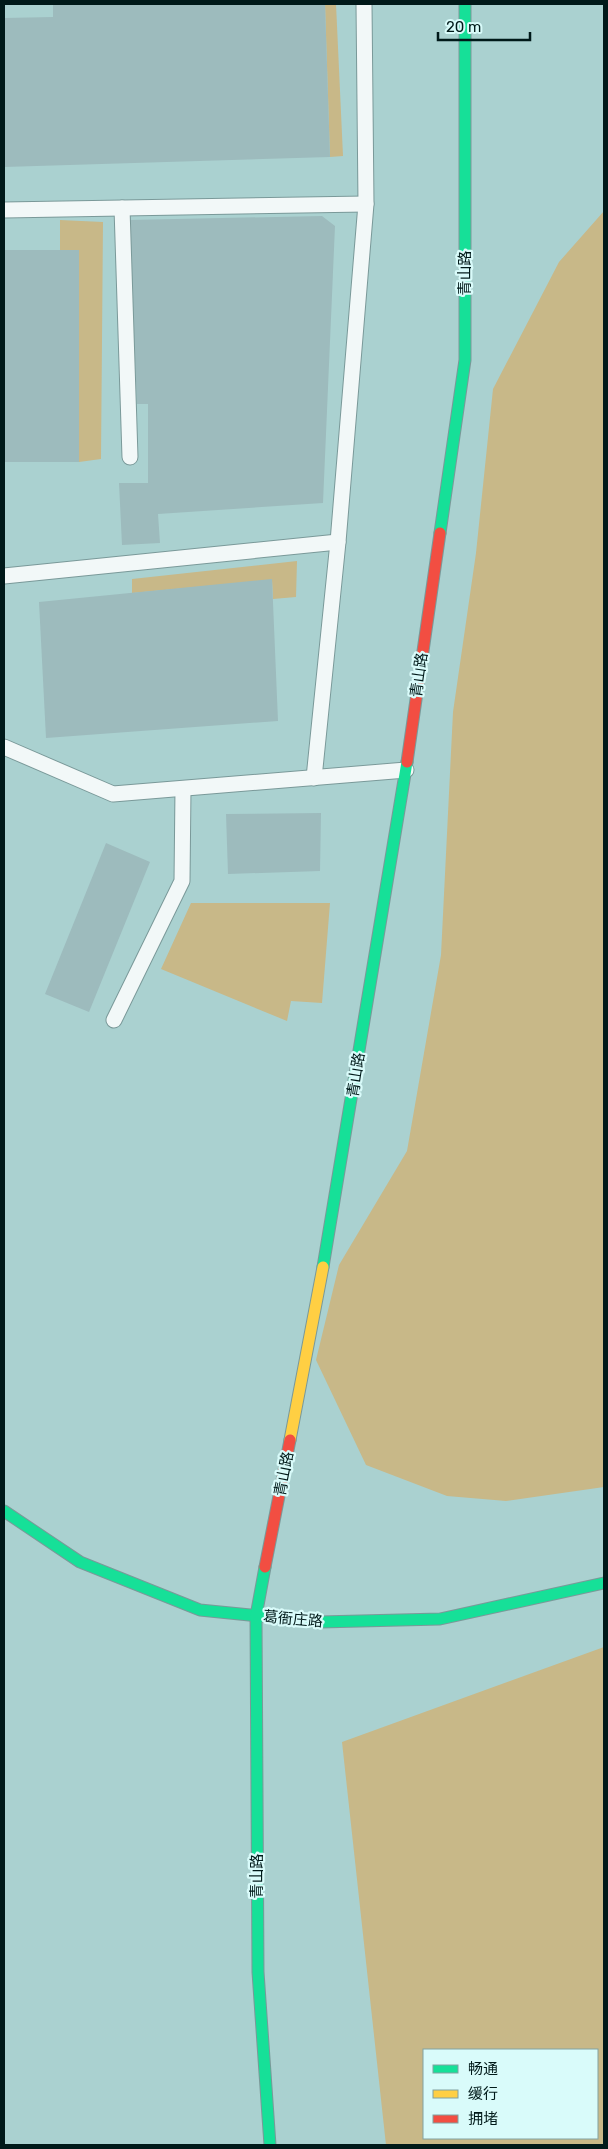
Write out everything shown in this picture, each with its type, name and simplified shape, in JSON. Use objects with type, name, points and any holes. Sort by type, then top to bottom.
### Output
[{"type":"street","name":"青山路","points":[[270,2145],[258,1972],[256,1616],[334,1212],[406,770],[465,360],[465,4]]},
{"type":"street","name":"葛衙庄路","points":[[4,1511],[80,1562],[200,1610],[320,1622],[440,1620],[604,1582]]},
{"type":"lane","points":[[314,778],[338,542],[366,204],[364,4]]},
{"type":"lane","points":[[4,210],[366,204]]},
{"type":"lane","points":[[122,208],[130,457]]},
{"type":"lane","points":[[4,576],[338,542]]},
{"type":"lane","points":[[4,747],[113,794],[406,770]]},
{"type":"lane","points":[[114,1020],[182,881],[183,789]]},
{"type":"shaded area","points":[[325,4],[336,4],[343,156],[330,157]]},
{"type":"shaded area","points":[[604,211],[604,1487],[506,1501],[447,1496],[366,1465],[316,1360],[339,1265],[407,1151],[441,955],[453,712],[476,553],[493,389],[559,262]]},
{"type":"shaded area","points":[[60,220],[103,222],[101,459],[79,462],[79,251],[60,250]]},
{"type":"shaded area","points":[[297,561],[296,597],[273,599],[272,580],[132,593],[132,579]]},
{"type":"shaded area","points":[[191,903],[330,903],[322,1003],[291,1001],[287,1021],[161,969]]},
{"type":"shaded area","points":[[604,1647],[604,2145],[386,2145],[342,1742]]},
{"type":"building","points":[[53,4],[325,4],[330,157],[4,167],[4,18],[53,17]]},
{"type":"building","points":[[322,216],[335,226],[323,503],[158,514],[160,543],[122,545],[119,483],[148,483],[148,404],[137,404],[129,220]]},
{"type":"building","points":[[4,250],[79,250],[79,462],[4,462]]},
{"type":"building","points":[[272,579],[278,721],[46,738],[39,602]]},
{"type":"building","points":[[321,813],[320,871],[228,874],[226,814]]},
{"type":"building","points":[[106,843],[150,862],[89,1012],[45,994]]},
{"type":"traffic: fast","points":[[440,533],[465,360],[465,4]]},
{"type":"traffic: fast","points":[[323,1267],[407,762]]},
{"type":"traffic: fast","points":[[4,1511],[80,1562],[200,1610],[320,1622],[440,1619],[604,1583]]},
{"type":"traffic: fast","points":[[265,1567],[256,1616],[258,1972],[270,2145]]},
{"type":"traffic: slow","points":[[290,1440],[323,1267]]},
{"type":"traffic: jam","points":[[407,762],[440,533]]},
{"type":"traffic: jam","points":[[265,1567],[290,1440]]}]
